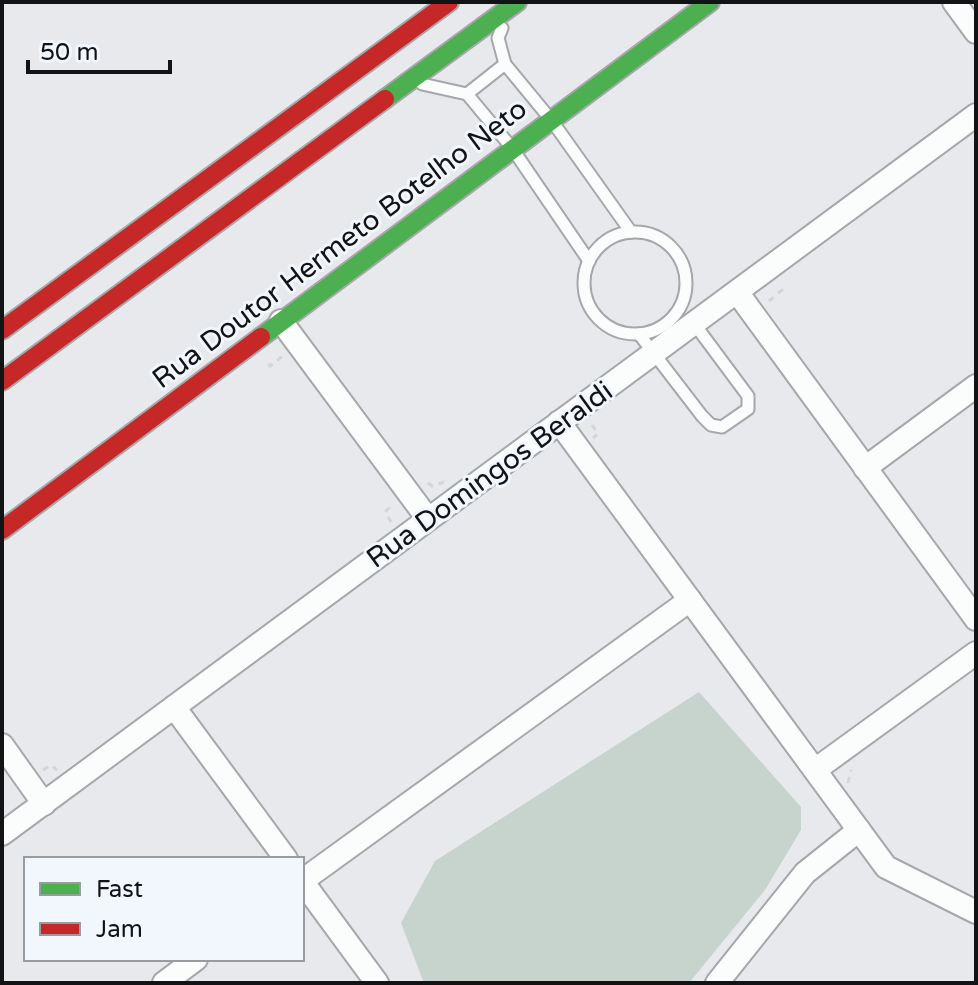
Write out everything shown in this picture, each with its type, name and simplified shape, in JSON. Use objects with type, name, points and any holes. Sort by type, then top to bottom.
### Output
[{"type":"main road","points":[[2,330],[449,2]]},
{"type":"main road","name":"Rua Doutor Hermeto Botelho Neto","points":[[2,530],[710,2]]},
{"type":"main road","points":[[2,381],[513,4]]},
{"type":"street","points":[[954,2],[976,32]]},
{"type":"street","name":"Rua Domingos Beraldi","points":[[2,834],[653,353],[687,314],[737,292],[976,115]]},
{"type":"street","points":[[737,292],[976,619]]},
{"type":"street","points":[[281,321],[428,519]]},
{"type":"street","points":[[865,468],[976,386]]},
{"type":"street","points":[[559,422],[886,867],[976,912]]},
{"type":"street","points":[[304,880],[690,600]]},
{"type":"street","points":[[815,770],[976,653]]},
{"type":"street","points":[[174,707],[285,857]]},
{"type":"street","points":[[2,745],[44,804]]},
{"type":"street","points":[[717,983],[805,873],[859,830]]},
{"type":"street","points":[[304,884],[377,983]]},
{"type":"street","points":[[164,983],[193,961]]},
{"type":"lane","points":[[513,4],[498,38],[505,64],[552,121],[631,232]]},
{"type":"lane","points":[[467,94],[505,64]]},
{"type":"lane","points":[[409,83],[467,94],[512,148],[589,261]]},
{"type":"lane","points":[[639,334],[711,425],[722,427],[748,409],[748,396],[687,314],[685,279],[677,254],[657,237],[631,232],[606,241],[589,261],[584,287],[593,312],[613,329],[639,334],[687,314]]},
{"type":"path","points":[[401,539],[385,512],[405,492],[426,479],[432,486],[443,480],[454,499]]},
{"type":"shaded area","points":[[699,692],[801,807],[801,830],[765,890],[689,983],[424,983],[401,923],[435,861]]},
{"type":"traffic: fast","points":[[385,99],[517,2]]},
{"type":"traffic: fast","points":[[261,337],[710,2]]},
{"type":"traffic: jam","points":[[2,330],[449,2]]},
{"type":"traffic: jam","points":[[2,381],[385,99]]},
{"type":"traffic: jam","points":[[2,530],[261,337]]}]
